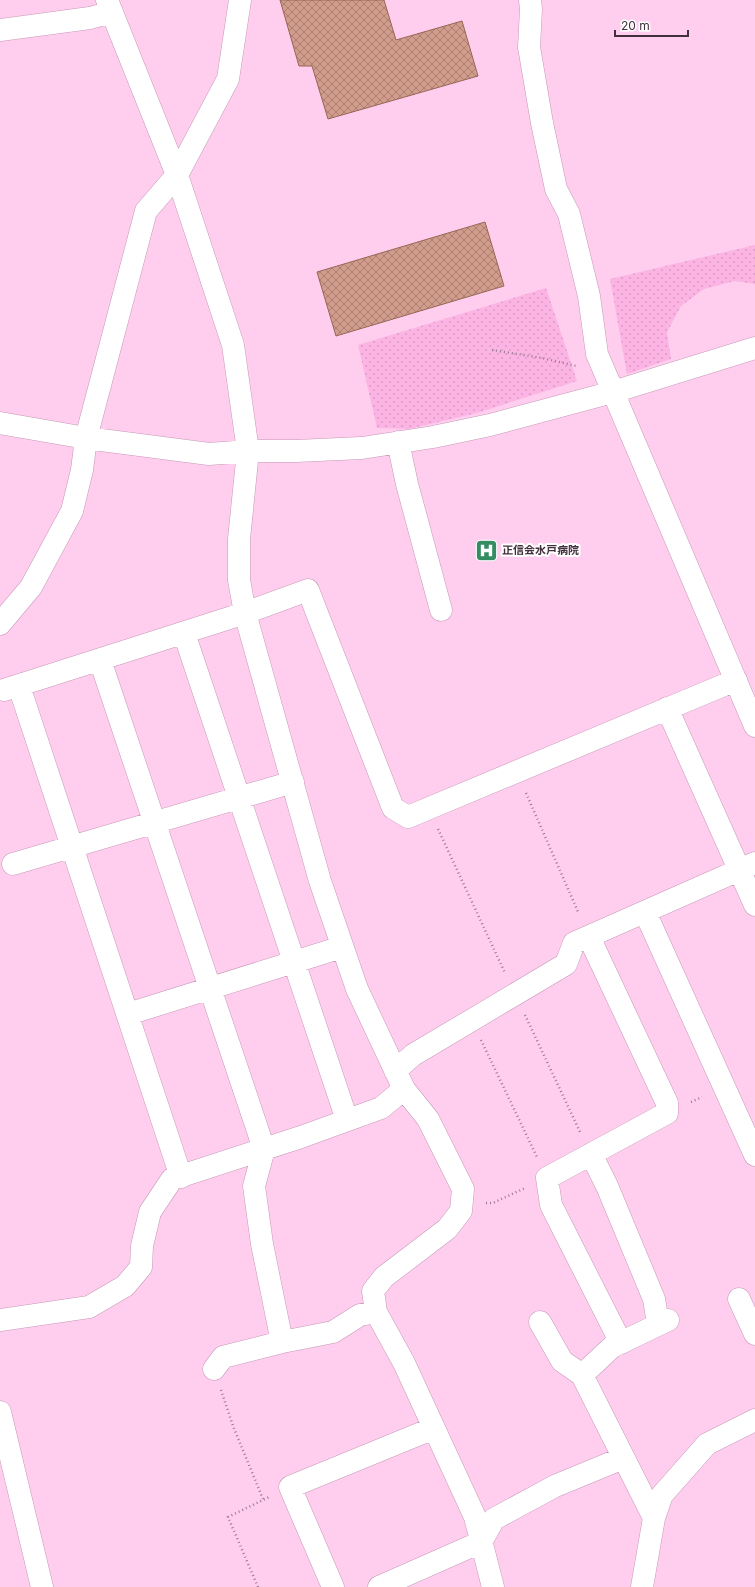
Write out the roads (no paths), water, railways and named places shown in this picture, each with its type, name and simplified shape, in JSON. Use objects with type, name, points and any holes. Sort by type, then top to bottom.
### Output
[{"type":"street","points":[[0,624],[31,587],[72,511],[82,470],[86,438],[146,212],[177,174],[228,79],[240,0]]},
{"type":"street","points":[[530,0],[529,46],[542,123],[556,189],[569,214],[589,296],[597,354],[755,726]]},
{"type":"street","points":[[0,30],[90,18],[110,6],[177,174],[233,345],[248,451],[239,539],[239,580],[245,613],[320,881],[357,989],[399,1080],[428,1119],[463,1189],[461,1211],[447,1229],[384,1277],[373,1291],[376,1312],[404,1363],[475,1517],[493,1587]]},
{"type":"street","points":[[0,423],[86,438],[209,454],[248,451],[296,451],[362,448],[433,437],[490,425],[613,392],[755,348]]},
{"type":"street","points":[[398,442],[407,484],[441,610]]},
{"type":"street","points":[[181,1176],[73,848],[12,688],[245,613],[308,590],[393,808],[408,817],[736,680]]},
{"type":"street","points":[[184,633],[347,1120]]},
{"type":"street","points":[[100,660],[264,1149],[254,1186],[262,1244],[282,1342]]},
{"type":"street","points":[[666,708],[747,867],[755,905]]},
{"type":"street","points":[[13,864],[73,848],[293,782]]},
{"type":"street","points":[[0,1320],[89,1307],[125,1286],[141,1267],[142,1246],[150,1212],[172,1180],[382,1108],[413,1055],[566,964],[574,944],[747,867]]},
{"type":"street","points":[[645,912],[755,1155]]},
{"type":"street","points":[[589,937],[668,1103],[667,1113],[547,1178],[551,1205],[620,1343]]},
{"type":"street","points":[[128,1014],[342,947]]},
{"type":"street","points":[[582,1375],[612,1347],[663,1322],[607,1186],[591,1154]]},
{"type":"street","points":[[739,1299],[755,1334]]},
{"type":"street","points":[[214,1368],[222,1357],[282,1342],[333,1332],[360,1315],[376,1312]]},
{"type":"street","points":[[540,1322],[562,1360],[582,1375],[654,1518]]},
{"type":"street","points":[[0,1412],[42,1587]]},
{"type":"street","points":[[642,1587],[654,1518],[662,1495],[708,1444],[755,1420]]},
{"type":"street","points":[[333,1587],[290,1487],[434,1428]]},
{"type":"street","points":[[379,1587],[482,1542],[494,1519],[555,1486],[624,1458]]},
{"type":"place","name":"正信会水戸病院","points":[[487,550]]}]
